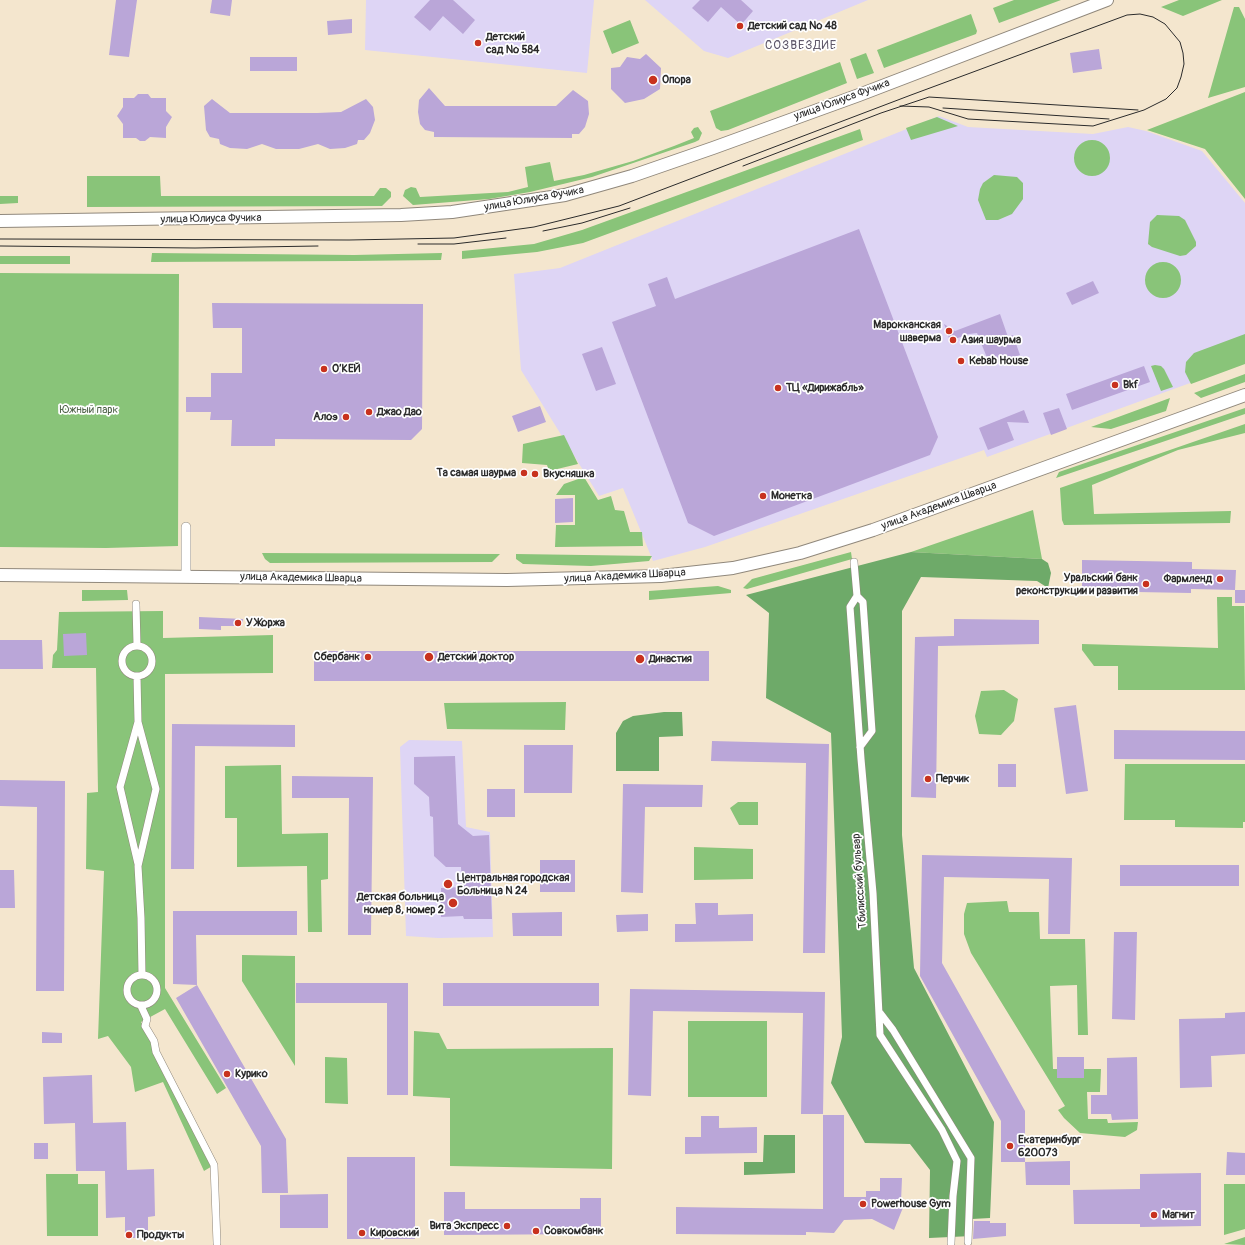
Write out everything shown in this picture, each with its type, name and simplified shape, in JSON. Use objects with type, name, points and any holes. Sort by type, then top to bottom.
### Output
[{"type":"street","name":"улица Юлиуса Фучика","points":[[0,221],[401,215],[459,211],[565,195],[632,176],[713,148],[859,95],[1107,0]]},
{"type":"street","name":"улица Академика Шварца","points":[[0,575],[507,580],[661,576],[733,568],[800,553],[873,530],[1245,395]]},
{"type":"street","points":[[186,526],[186,577]]},
{"type":"street","name":"Тбилисский бульвар","points":[[854,562],[857,596],[850,607],[860,747],[873,893],[880,1035],[942,1130],[958,1161],[953,1196],[951,1243]]},
{"type":"street","name":"Тбилисский бульвар","points":[[857,596],[863,602],[872,731],[860,747]]},
{"type":"street","points":[[136,604],[137,645]]},
{"type":"street","points":[[137,645],[148,649],[153,660],[148,671],[137,676],[126,672],[121,661],[126,650],[137,645]]},
{"type":"street","points":[[137,676],[138,722],[156,789],[138,866]]},
{"type":"street","points":[[138,722],[120,787],[138,866],[142,918],[142,975]]},
{"type":"street","points":[[141,1006],[150,1003],[157,994],[157,987],[152,978],[142,975],[130,980],[127,992],[133,1002],[141,1006],[147,1019],[145,1026],[154,1041],[156,1052],[214,1165],[217,1243]]},
{"type":"street","points":[[880,1013],[894,1030],[971,1158],[968,1242]]},
{"type":"shaded area","name":"Детский сад № 584","points":[[366,0],[594,0],[587,73],[365,50]]},
{"type":"shaded area","name":"Детский сад № 48","points":[[645,0],[868,0],[728,58],[704,51]]},
{"type":"shaded area","points":[[939,116],[968,127],[1093,134],[1128,127],[1146,131],[1202,151],[1245,203],[1245,363],[987,457],[984,450],[705,547],[653,561],[623,488],[599,496],[521,370],[514,274],[560,268]]},
{"type":"shaded area","name":"Центральная городская Больница N 24","points":[[409,740],[462,741],[466,827],[490,832],[493,937],[438,938],[406,936],[400,747]]},
{"type":"green space","points":[[1014,0],[1061,0],[999,23],[993,8]]},
{"type":"green space","points":[[1179,0],[1222,0],[1183,16],[1161,7]]},
{"type":"green space","points":[[1234,7],[1239,7],[1245,19],[1245,87],[1208,98]]},
{"type":"green space","points":[[971,14],[977,31],[976,34],[884,68],[877,50]]},
{"type":"green space","points":[[630,20],[639,43],[612,54],[603,31]]},
{"type":"green space","points":[[866,53],[874,73],[857,79],[850,59]]},
{"type":"green space","points":[[840,62],[847,83],[728,130],[721,131],[716,128],[710,111]]},
{"type":"green space","points":[[1245,92],[1245,199],[1205,149],[1147,130]]},
{"type":"green space","points":[[937,117],[958,126],[911,140],[906,128]]},
{"type":"green space","points":[[698,127],[702,133],[699,140],[695,142],[592,177],[530,192],[489,199],[413,205],[403,196],[405,190],[411,187],[416,188],[420,197],[508,192],[528,187],[525,167],[550,162],[554,181],[584,175],[633,161],[694,138],[691,132],[694,128]]},
{"type":"green space","points":[[860,129],[863,140],[583,243],[537,252],[462,259],[462,251],[534,244],[582,230]]},
{"type":"green space","points":[[1095,140],[1105,145],[1109,151],[1109,165],[1105,171],[1099,175],[1089,176],[1079,171],[1075,165],[1074,155],[1079,145],[1085,141]]},
{"type":"green space","points":[[994,175],[1017,177],[1023,183],[1023,199],[1012,214],[998,220],[986,220],[978,200],[983,183]]},
{"type":"green space","points":[[87,176],[160,176],[161,196],[374,196],[380,188],[386,188],[391,192],[391,197],[382,206],[87,207]]},
{"type":"green space","points":[[0,196],[18,196],[18,203],[0,204]]},
{"type":"green space","points":[[1157,215],[1179,216],[1185,220],[1196,242],[1196,246],[1186,255],[1180,256],[1152,247],[1148,244],[1150,222]]},
{"type":"green space","points":[[152,253],[354,255],[442,253],[441,260],[151,262]]},
{"type":"green space","points":[[0,256],[70,256],[70,264],[0,264]]},
{"type":"green space","points":[[1167,262],[1176,267],[1180,273],[1180,287],[1176,293],[1167,298],[1159,298],[1150,293],[1146,287],[1145,276],[1150,267],[1156,263]]},
{"type":"green space","name":"Южный парк","points":[[0,273],[179,274],[178,546],[106,548],[0,547]]},
{"type":"green space","points":[[1245,334],[1245,364],[1191,384],[1185,372],[1186,362],[1194,353]]},
{"type":"green space","points":[[1151,366],[1161,366],[1164,369],[1173,387],[1161,391]]},
{"type":"green space","points":[[1245,374],[1245,382],[1201,398],[1194,393]]},
{"type":"green space","points":[[1170,398],[1166,411],[1111,429],[1091,427]]},
{"type":"green space","points":[[1245,408],[1245,414],[1056,478],[1059,472]]},
{"type":"green space","points":[[1245,424],[1245,433],[1178,450],[1092,485],[1094,514],[1231,511],[1230,523],[1064,525],[1062,520],[1060,488]]},
{"type":"green space","points":[[564,435],[578,464],[549,471],[547,465],[522,463],[523,444]]},
{"type":"green space","points":[[584,477],[598,500],[611,496],[615,510],[624,511],[630,532],[642,532],[643,546],[555,547],[556,525],[575,525],[575,495],[556,495],[564,484]]},
{"type":"green space","points":[[1033,510],[1042,559],[911,552]]},
{"type":"green space","points":[[851,552],[852,559],[747,589],[743,588],[752,579]]},
{"type":"green space","points":[[911,552],[1042,559],[1048,563],[1051,573],[1048,588],[1037,581],[921,577],[902,611],[902,835],[914,968],[994,1122],[990,1218],[972,1219],[972,1236],[929,1238],[930,1170],[910,1144],[865,1143],[831,1083],[842,1037],[831,733],[766,698],[769,613],[746,595]]},
{"type":"green space","points":[[262,553],[500,554],[492,562],[270,563],[265,559]]},
{"type":"green space","points":[[516,554],[652,556],[649,561],[591,566],[523,564],[516,559]]},
{"type":"green space","points":[[718,586],[731,590],[731,593],[649,600],[649,591]]},
{"type":"green space","points":[[82,590],[127,590],[128,600],[82,601]]},
{"type":"green space","points":[[1217,597],[1232,597],[1232,606],[1244,606],[1245,690],[1118,690],[1118,666],[1094,666],[1082,650],[1082,644],[1218,648]]},
{"type":"green space","points":[[163,611],[163,638],[273,635],[273,673],[165,674],[165,988],[226,1088],[217,1094],[165,1009],[141,1022],[214,1165],[204,1171],[163,1082],[135,1092],[131,1067],[108,1036],[98,1039],[104,871],[86,869],[87,793],[98,792],[96,668],[52,668],[53,655],[57,650],[59,612]]},
{"type":"green space","points":[[1004,690],[1018,699],[1014,721],[1001,735],[979,734],[975,716],[981,691]]},
{"type":"green space","points":[[566,702],[565,730],[447,729],[444,703]]},
{"type":"green space","points":[[664,712],[682,712],[683,736],[659,737],[659,771],[616,771],[616,733],[623,721],[633,716]]},
{"type":"green space","points":[[1125,764],[1245,764],[1245,822],[1243,822],[1243,828],[1175,827],[1175,820],[1124,820]]},
{"type":"green space","points":[[281,765],[282,834],[328,833],[328,879],[321,880],[322,932],[308,932],[307,866],[237,867],[237,818],[225,818],[225,766]]},
{"type":"green space","points":[[738,802],[758,802],[758,825],[739,825],[730,808]]},
{"type":"green space","points":[[694,847],[753,849],[753,879],[694,880]]},
{"type":"green space","points":[[1007,901],[1009,912],[1039,912],[1040,939],[1085,939],[1088,1035],[1078,1035],[1077,985],[1050,986],[1053,1069],[1101,1069],[1100,1092],[1087,1092],[1088,1119],[1107,1119],[1108,1123],[1138,1122],[1137,1130],[1125,1137],[1080,1133],[1064,1118],[1058,1110],[1065,1106],[971,953],[964,934],[964,914],[967,903]]},
{"type":"green space","points":[[242,955],[295,956],[295,1066],[242,981]]},
{"type":"green space","points":[[688,1021],[767,1021],[767,1097],[688,1097]]},
{"type":"green space","points":[[414,1031],[439,1033],[447,1049],[613,1048],[612,1169],[450,1166],[450,1098],[413,1096]]},
{"type":"green space","points":[[325,1057],[347,1058],[348,1104],[325,1103]]},
{"type":"green space","points":[[764,1135],[795,1135],[795,1173],[744,1175],[744,1162],[763,1162]]},
{"type":"green space","points":[[46,1174],[78,1174],[78,1184],[98,1184],[98,1236],[47,1236]]},
{"type":"green space","points":[[1224,1184],[1245,1184],[1245,1229],[1224,1235]]},
{"type":"green space","points":[[1245,1237],[1245,1245],[1224,1244]]},
{"type":"building","points":[[116,0],[137,0],[129,57],[109,55]]},
{"type":"building","points":[[212,0],[232,0],[230,16],[210,13]]},
{"type":"building","points":[[430,0],[453,0],[475,20],[463,34],[443,16],[430,31],[414,17]]},
{"type":"building","points":[[700,0],[741,0],[753,11],[741,25],[721,7],[708,22],[692,8]]},
{"type":"building","points":[[352,19],[352,33],[328,35],[327,21]]},
{"type":"building","points":[[1099,49],[1102,69],[1073,73],[1070,53]]},
{"type":"building","points":[[646,54],[661,68],[660,89],[644,99],[625,103],[611,89],[611,68],[620,67],[627,57],[640,59]]},
{"type":"building","points":[[250,57],[297,57],[297,71],[250,71]]},
{"type":"building","points":[[429,88],[445,106],[556,106],[573,90],[588,101],[589,114],[585,127],[579,134],[572,134],[572,138],[434,137],[434,132],[425,130],[420,124],[418,112],[419,100]]},
{"type":"building","points":[[138,94],[148,94],[151,98],[166,98],[166,111],[172,117],[166,127],[166,138],[150,137],[145,141],[140,141],[136,138],[123,138],[123,124],[117,116],[123,107],[123,98],[134,98]]},
{"type":"building","points":[[212,99],[230,113],[317,113],[341,112],[366,99],[373,107],[375,120],[370,133],[364,140],[358,140],[357,144],[345,148],[330,149],[318,144],[299,149],[276,149],[262,144],[247,149],[230,148],[220,144],[219,139],[210,137],[206,130],[204,106]]},
{"type":"building","name":"ТЦ «Дирижабль»","points":[[859,229],[938,437],[930,455],[714,536],[688,523],[612,322],[656,306],[648,284],[667,277],[675,299]]},
{"type":"building","points":[[1093,281],[1099,293],[1072,305],[1066,293]]},
{"type":"building","points":[[212,303],[423,304],[422,429],[411,440],[275,439],[275,446],[231,446],[232,420],[210,420],[211,412],[186,412],[186,397],[211,397],[211,373],[242,373],[242,328],[213,328]]},
{"type":"building","points":[[1000,314],[1008,337],[1013,335],[1020,355],[990,365],[977,333],[962,335],[963,336],[950,341],[944,324],[955,331]]},
{"type":"building","points":[[602,347],[616,384],[596,391],[582,354]]},
{"type":"building","name":"Bkf","points":[[1144,366],[1150,382],[1072,410],[1066,394]]},
{"type":"building","points":[[540,406],[546,422],[518,432],[512,416]]},
{"type":"building","points":[[1059,408],[1067,429],[1051,435],[1043,413]]},
{"type":"building","points":[[1024,410],[1029,423],[1007,422],[1014,440],[988,450],[979,428]]},
{"type":"building","points":[[573,498],[573,522],[555,523],[555,499]]},
{"type":"building","points":[[1082,560],[1192,562],[1192,569],[1236,570],[1235,590],[1191,589],[1191,593],[1082,591]]},
{"type":"building","points":[[1235,590],[1245,590],[1245,603],[1235,603]]},
{"type":"building","points":[[199,617],[243,619],[242,626],[221,626],[221,630],[199,629]]},
{"type":"building","points":[[954,619],[1039,620],[1039,644],[938,646],[936,798],[911,797],[915,637],[954,636]]},
{"type":"building","points":[[86,633],[87,655],[64,656],[63,634]]},
{"type":"building","points":[[0,640],[42,640],[43,669],[0,669]]},
{"type":"building","points":[[314,651],[709,651],[709,681],[314,681]]},
{"type":"building","points":[[1076,705],[1088,791],[1066,794],[1054,708]]},
{"type":"building","points":[[172,724],[295,725],[295,747],[195,746],[194,869],[171,869]]},
{"type":"building","points":[[1114,730],[1245,731],[1245,760],[1114,759]]},
{"type":"building","points":[[712,741],[829,744],[825,953],[803,953],[806,763],[711,761]]},
{"type":"building","points":[[524,745],[573,745],[572,793],[524,793]]},
{"type":"building","points":[[455,756],[458,824],[473,836],[489,835],[492,919],[464,919],[463,916],[441,917],[441,888],[462,887],[461,867],[446,867],[434,856],[433,817],[430,816],[429,797],[414,784],[414,757]]},
{"type":"building","points":[[998,764],[1016,764],[1016,787],[998,787]]},
{"type":"building","points":[[292,776],[373,777],[371,935],[348,935],[349,798],[292,798]]},
{"type":"building","points":[[0,780],[65,781],[64,991],[36,991],[37,807],[0,806]]},
{"type":"building","points":[[623,784],[703,785],[702,807],[645,807],[643,893],[621,892]]},
{"type":"building","points":[[487,789],[515,789],[515,817],[487,817]]},
{"type":"building","points":[[922,855],[1072,858],[1070,934],[1048,934],[1049,879],[944,877],[942,963],[1025,1111],[1025,1162],[1001,1162],[1001,1121],[920,976]]},
{"type":"building","points":[[540,860],[575,860],[575,892],[540,892]]},
{"type":"building","points":[[1120,865],[1239,865],[1239,886],[1120,886]]},
{"type":"building","points":[[0,870],[14,870],[15,908],[0,908]]},
{"type":"building","points":[[695,903],[718,903],[718,915],[753,914],[753,941],[675,942],[675,924],[696,924]]},
{"type":"building","points":[[173,911],[297,911],[297,935],[196,935],[197,985],[173,984]]},
{"type":"building","points":[[562,912],[562,936],[513,936],[512,913]]},
{"type":"building","points":[[648,914],[648,931],[617,932],[616,915]]},
{"type":"building","points":[[1114,932],[1137,932],[1135,1020],[1112,1019]]},
{"type":"building","points":[[296,983],[408,983],[408,1095],[387,1095],[387,1003],[296,1003]]},
{"type":"building","points":[[443,983],[599,983],[599,1006],[443,1006]]},
{"type":"building","points":[[197,985],[286,1139],[288,1193],[262,1193],[261,1146],[176,998]]},
{"type":"building","points":[[630,989],[825,992],[823,1114],[801,1114],[803,1013],[653,1011],[651,1096],[628,1095]]},
{"type":"building","points":[[1245,1012],[1245,1054],[1211,1056],[1212,1087],[1180,1088],[1179,1019],[1225,1018],[1225,1013]]},
{"type":"building","points":[[42,1032],[62,1033],[62,1043],[42,1043]]},
{"type":"building","points":[[1057,1057],[1084,1057],[1084,1078],[1057,1078]]},
{"type":"building","points":[[1137,1057],[1138,1119],[1112,1120],[1111,1114],[1091,1114],[1091,1095],[1107,1095],[1107,1058]]},
{"type":"building","points":[[92,1075],[93,1123],[126,1122],[127,1170],[154,1169],[155,1216],[148,1217],[148,1238],[125,1238],[125,1217],[106,1218],[105,1171],[76,1171],[75,1123],[44,1124],[43,1077]]},
{"type":"building","points":[[823,1115],[844,1115],[844,1197],[866,1197],[866,1191],[880,1191],[880,1178],[902,1178],[901,1202],[904,1205],[894,1230],[872,1219],[844,1220],[834,1233],[806,1232],[806,1235],[676,1234],[676,1207],[823,1209]]},
{"type":"building","points":[[701,1116],[719,1116],[719,1128],[757,1127],[757,1153],[685,1154],[685,1137],[701,1137]]},
{"type":"building","points":[[34,1143],[48,1143],[48,1159],[34,1159]]},
{"type":"building","points":[[1227,1152],[1245,1153],[1245,1175],[1226,1175]]},
{"type":"building","points":[[347,1157],[415,1157],[415,1239],[347,1239]]},
{"type":"building","points":[[1070,1161],[1070,1185],[1026,1185],[1025,1162]]},
{"type":"building","points":[[1201,1173],[1201,1226],[1140,1227],[1140,1224],[1074,1224],[1073,1190],[1140,1189],[1140,1174]]},
{"type":"building","points":[[444,1192],[465,1192],[465,1209],[580,1209],[580,1198],[601,1198],[601,1234],[444,1235]]},
{"type":"building","points":[[328,1194],[328,1228],[280,1228],[280,1195]]},
{"type":"building","points":[[974,1221],[1006,1223],[1006,1236],[973,1239]]},
{"type":"tram line","points":[[0,239],[349,240],[454,238],[534,227],[619,206],[1127,15],[1140,14],[1153,17],[1165,24],[1180,42],[1183,53],[1184,64],[1177,88],[1166,99],[1144,110],[1093,126],[968,119],[929,107],[900,106]]},
{"type":"tram line","points":[[743,166],[881,113],[929,97],[1138,110]]},
{"type":"tram line","points":[[943,108],[1109,119]]},
{"type":"tram line","points":[[543,231],[582,223],[630,208]]},
{"type":"tram line","points":[[418,244],[454,244],[506,238]]},
{"type":"tram line","points":[[0,246],[195,248],[318,246]]},
{"type":"place","name":"Детский сад № 48","points":[[740,26]]},
{"type":"place","name":"Детский сад № 584","points":[[478,43]]},
{"type":"place","name":"Опора","points":[[653,80]]},
{"type":"place","name":"Марокканская шаверма","points":[[949,331]]},
{"type":"place","name":"Азия шаурма","points":[[953,340]]},
{"type":"place","name":"Kebab House","points":[[961,361]]},
{"type":"place","name":"О’КЕЙ","points":[[324,369]]},
{"type":"place","name":"Bkf","points":[[1115,385]]},
{"type":"place","name":"ТЦ «Дирижабль»","points":[[778,388]]},
{"type":"place","name":"Джао Дао","points":[[369,412]]},
{"type":"place","name":"Алоэ","points":[[346,417]]},
{"type":"place","name":"Та самая шаурма","points":[[524,473]]},
{"type":"place","name":"Вкусняшка","points":[[535,474]]},
{"type":"place","name":"Монетка","points":[[763,496]]},
{"type":"place","name":"Фармленд","points":[[1220,579]]},
{"type":"place","name":"Уральский банк реконструкции и развития","points":[[1146,584]]},
{"type":"place","name":"У Жоржа","points":[[238,623]]},
{"type":"place","name":"Сбербанк","points":[[368,657]]},
{"type":"place","name":"Детский доктор","points":[[429,657]]},
{"type":"place","name":"Династия","points":[[640,659]]},
{"type":"place","name":"Перчик","points":[[928,779]]},
{"type":"place","name":"Центральная городская Больница N 24","points":[[448,884]]},
{"type":"place","name":"Детская больница номер 8, номер 2","points":[[453,903]]},
{"type":"place","name":"Курико","points":[[227,1074]]},
{"type":"place","name":"Екатеринбург 620073","points":[[1010,1146]]},
{"type":"place","name":"Powerhouse Gym","points":[[863,1204]]},
{"type":"place","name":"Магнит","points":[[1154,1215]]},
{"type":"place","name":"Вита Экспресс","points":[[507,1226]]},
{"type":"place","name":"Совкомбанк","points":[[536,1231]]},
{"type":"place","name":"Кировский","points":[[362,1233]]},
{"type":"place","name":"Продукты","points":[[129,1235]]},
{"type":"district","name":"СОЗВЕЗДИЕ","points":[[801,46]]}]
